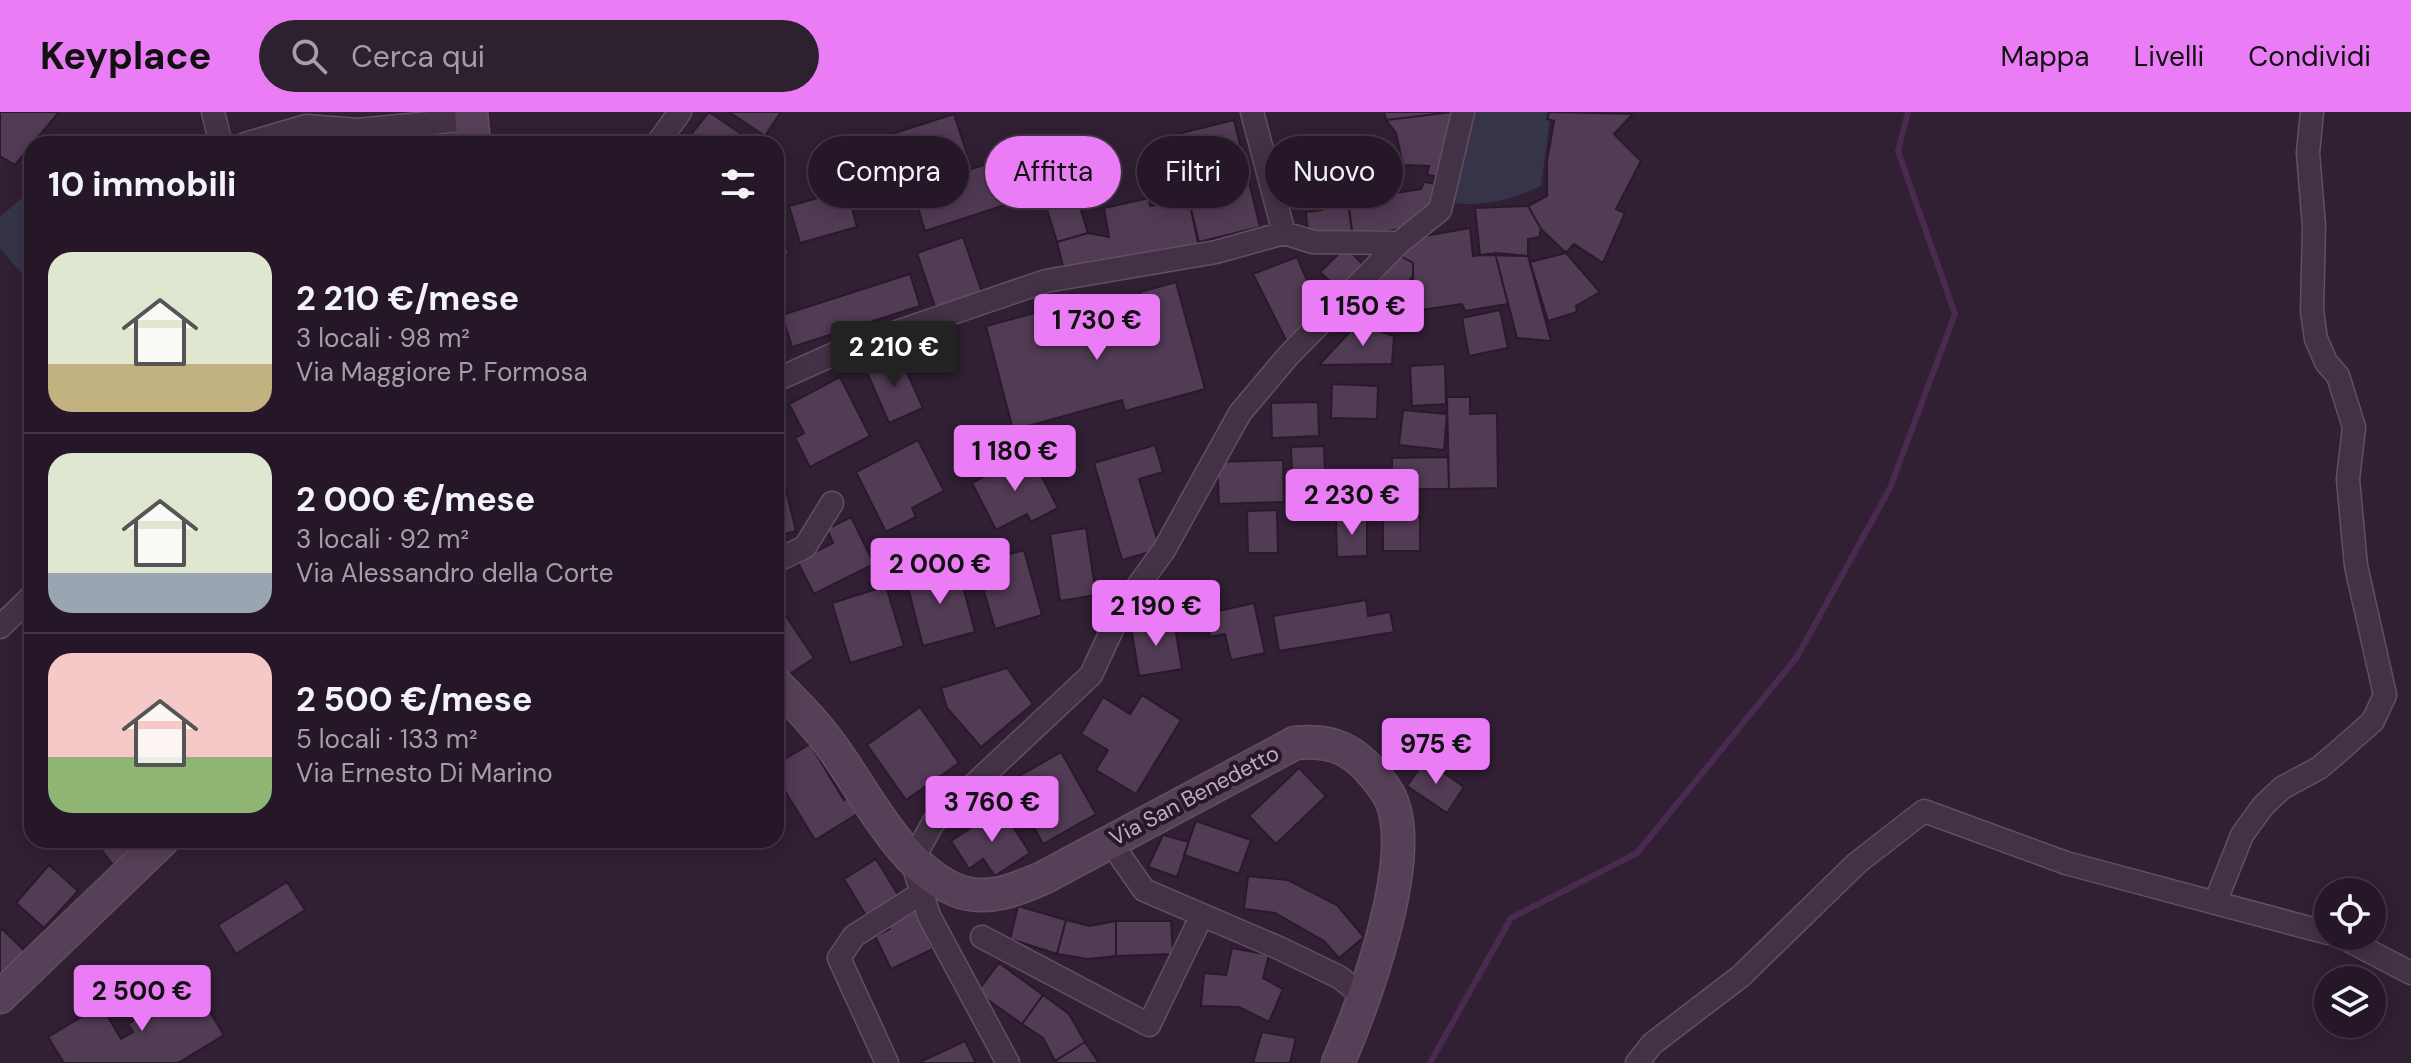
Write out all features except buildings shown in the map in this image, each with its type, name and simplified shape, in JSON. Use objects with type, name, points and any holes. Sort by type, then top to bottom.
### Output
[{"type":"street","points":[[213,112],[219,136]]},
{"type":"street","points":[[663,136],[680,112]]},
{"type":"street","points":[[1252,112],[1284,233]]},
{"type":"street","points":[[912,861],[933,823],[1091,675],[1122,608],[1164,550],[1240,413],[1288,356],[1399,243],[1440,210],[1463,112]]},
{"type":"street","points":[[2215,903],[2238,844],[2263,806],[2282,788],[2319,768],[2373,721],[2385,695],[2356,566],[2348,479],[2354,427],[2338,376],[2326,362],[2316,339],[2312,311],[2314,226],[2308,153],[2312,112]]},
{"type":"street","points":[[272,136],[306,126],[358,130],[472,125]]},
{"type":"street","points":[[784,376],[841,351],[1046,281],[1216,252],[1284,233],[1313,242],[1399,243]]},
{"type":"street","points":[[784,557],[805,547],[832,503]]},
{"type":"street","points":[[0,627],[24,604]]},
{"type":"street","points":[[784,692],[812,720],[912,861],[920,894],[1008,1063]]},
{"type":"street","name":"Via San Benedetto","points":[[912,861],[961,892],[986,896],[1014,891],[1295,743],[1319,741],[1341,747],[1359,759],[1393,802],[1396,830],[1393,880],[1366,998],[1338,1063]]},
{"type":"street","points":[[1637,1063],[1652,1044],[1741,976],[1857,863],[1924,811],[2066,863],[2314,929]]},
{"type":"street","points":[[1109,840],[1144,890],[1339,977],[1366,998]]},
{"type":"street","points":[[0,997],[155,848]]},
{"type":"street","points":[[887,1063],[839,958],[854,936],[920,894]]},
{"type":"street","points":[[982,937],[1149,1025],[1202,915]]},
{"type":"street","points":[[2367,950],[2411,973]]},
{"type":"shaded area","points":[[1462,112],[1551,112],[1541,186],[1496,202],[1448,202]]},
{"type":"shaded area","points":[[24,196],[24,276],[0,248],[0,217]]},
{"type":"waterway","points":[[1430,1063],[1511,918],[1637,853],[1797,657],[1890,488],[1955,314],[1898,151],[1908,112]]}]
